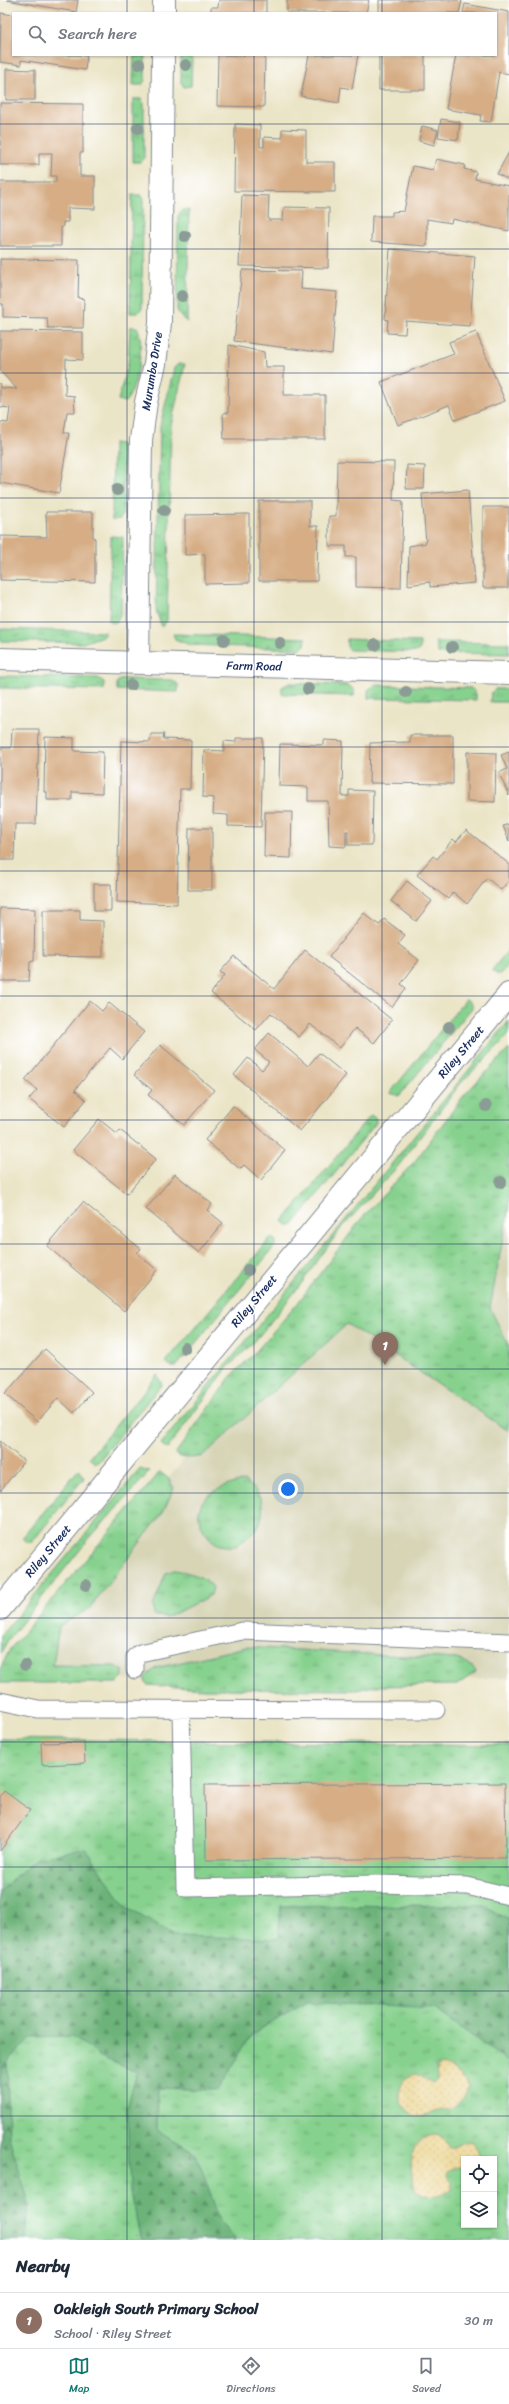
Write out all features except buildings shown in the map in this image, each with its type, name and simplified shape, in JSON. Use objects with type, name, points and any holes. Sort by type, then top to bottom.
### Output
[{"type":"street","points":[[164,0],[164,12]]},
{"type":"street","name":"Murumba Drive","points":[[138,663],[141,440],[146,402],[155,364],[160,322],[163,56]]},
{"type":"street","name":"Farm Road","points":[[0,659],[509,673]]},
{"type":"street","name":"Riley Street","points":[[0,1609],[509,994]]},
{"type":"lane","points":[[135,1670],[135,1657],[140,1653],[242,1631],[509,1642]]},
{"type":"lane","points":[[0,1701],[38,1709],[436,1710]]},
{"type":"lane","points":[[181,1710],[185,1888],[376,1884],[467,1886],[509,1896]]},
{"type":"shaded area","points":[[509,1066],[509,1678],[0,1680],[0,1675],[176,1469]]},
{"type":"green space","points":[[134,56],[145,56],[145,80],[142,85],[133,85]]},
{"type":"green space","points":[[181,56],[192,56],[191,86],[184,87],[181,82]]},
{"type":"green space","points":[[133,99],[141,99],[144,104],[144,158],[140,162],[133,162]]},
{"type":"green space","points":[[132,195],[141,195],[143,201],[142,308],[138,313],[130,313]]},
{"type":"green space","points":[[182,210],[189,210],[187,322],[181,317],[177,310],[178,216]]},
{"type":"green space","points":[[130,327],[137,327],[140,334],[141,343],[139,365],[136,377],[133,387],[125,402],[118,400],[128,364]]},
{"type":"green space","points":[[178,364],[185,364],[171,425],[167,621],[162,627],[156,611],[160,426],[174,368]]},
{"type":"green space","points":[[113,443],[121,444],[124,451],[123,515],[120,519],[112,520]]},
{"type":"green space","points":[[111,536],[123,537],[121,612],[117,622],[112,623],[109,621]]},
{"type":"green space","points":[[0,629],[105,632],[105,635],[83,643],[0,641]]},
{"type":"green space","points":[[173,634],[306,638],[305,645],[300,649],[190,645],[175,639]]},
{"type":"green space","points":[[347,639],[420,642],[420,649],[416,652],[350,650],[347,647]]},
{"type":"green space","points":[[435,642],[509,643],[509,654],[438,653]]},
{"type":"green space","points":[[0,676],[98,678],[104,682],[104,690],[0,688]]},
{"type":"green space","points":[[122,679],[172,680],[178,684],[178,692],[117,690],[117,682]]},
{"type":"green space","points":[[290,683],[348,685],[354,690],[354,696],[282,694],[282,687]]},
{"type":"green space","points":[[375,685],[471,688],[476,693],[476,700],[368,698],[368,690]]},
{"type":"green space","points":[[495,689],[509,689],[509,702],[490,702],[491,693]]},
{"type":"green space","points":[[509,949],[509,964],[501,974],[496,974],[492,970]]},
{"type":"green space","points":[[466,999],[472,1004],[472,1008],[399,1096],[390,1093]]},
{"type":"green space","points":[[509,1021],[509,1035],[460,1084],[399,1165],[339,1231],[298,1288],[255,1341],[228,1367],[167,1449],[161,1444]]},
{"type":"green space","points":[[509,1049],[509,1206],[490,1308],[509,1347],[509,1431],[347,1324],[203,1456],[185,1458],[175,1454],[231,1376],[253,1355],[297,1304],[362,1218],[415,1161],[465,1094]]},
{"type":"green space","points":[[371,1115],[376,1119],[376,1123],[292,1226],[289,1226],[283,1221]]},
{"type":"green space","points":[[271,1237],[276,1241],[275,1246],[176,1367],[172,1367],[166,1362]]},
{"type":"green space","points":[[157,1375],[162,1384],[98,1462],[95,1463],[89,1458]]},
{"type":"green space","points":[[79,1469],[84,1478],[32,1542],[27,1542],[22,1538]]},
{"type":"green space","points":[[140,1469],[149,1472],[88,1540],[8,1640],[0,1654],[1,1635]]},
{"type":"green space","points":[[160,1472],[168,1478],[174,1488],[162,1514],[89,1609],[59,1626],[53,1665],[115,1666],[123,1670],[123,1676],[117,1683],[0,1683],[0,1669],[10,1649]]},
{"type":"green space","points":[[243,1481],[255,1490],[262,1502],[262,1516],[260,1523],[254,1532],[236,1546],[220,1545],[209,1537],[202,1527],[199,1510],[204,1500],[213,1492]]},
{"type":"green space","points":[[174,1570],[191,1573],[201,1577],[213,1587],[211,1595],[166,1618],[154,1615],[153,1606],[166,1573]]},
{"type":"green space","points":[[246,1647],[458,1659],[473,1667],[476,1672],[457,1685],[375,1686],[356,1690],[203,1689],[147,1685],[144,1678],[156,1668]]},
{"type":"green space","points":[[0,1739],[509,1745],[509,2240],[0,2240]]},
{"type":"green space","points":[[85,1848],[126,1907],[175,1936],[278,1939],[281,1906],[483,1905],[509,1920],[509,2063],[435,2009],[307,2002],[252,2034],[218,2090],[158,2088],[157,2130],[196,2153],[220,2221],[236,2240],[141,2240],[130,2193],[127,2108],[137,2072],[98,2056],[73,2036],[31,2037],[7,2062],[9,2137],[29,2203],[26,2240],[0,2240],[0,1891],[35,1859]]},
{"type":"sand","points":[[442,2065],[451,2068],[466,2082],[469,2087],[463,2099],[449,2110],[437,2110],[419,2117],[409,2112],[404,2106],[399,2094],[403,2081],[416,2074],[433,2084],[437,2080],[436,2067]]},
{"type":"sand","points":[[437,2134],[442,2137],[449,2148],[471,2141],[478,2150],[479,2156],[461,2156],[461,2168],[457,2167],[447,2171],[446,2176],[452,2182],[452,2189],[438,2195],[429,2195],[420,2192],[415,2189],[413,2181],[411,2163],[412,2154],[420,2140],[427,2136]]},
{"type":"place","name":"Oakleigh South Primary School","points":[[385,1365]]}]
